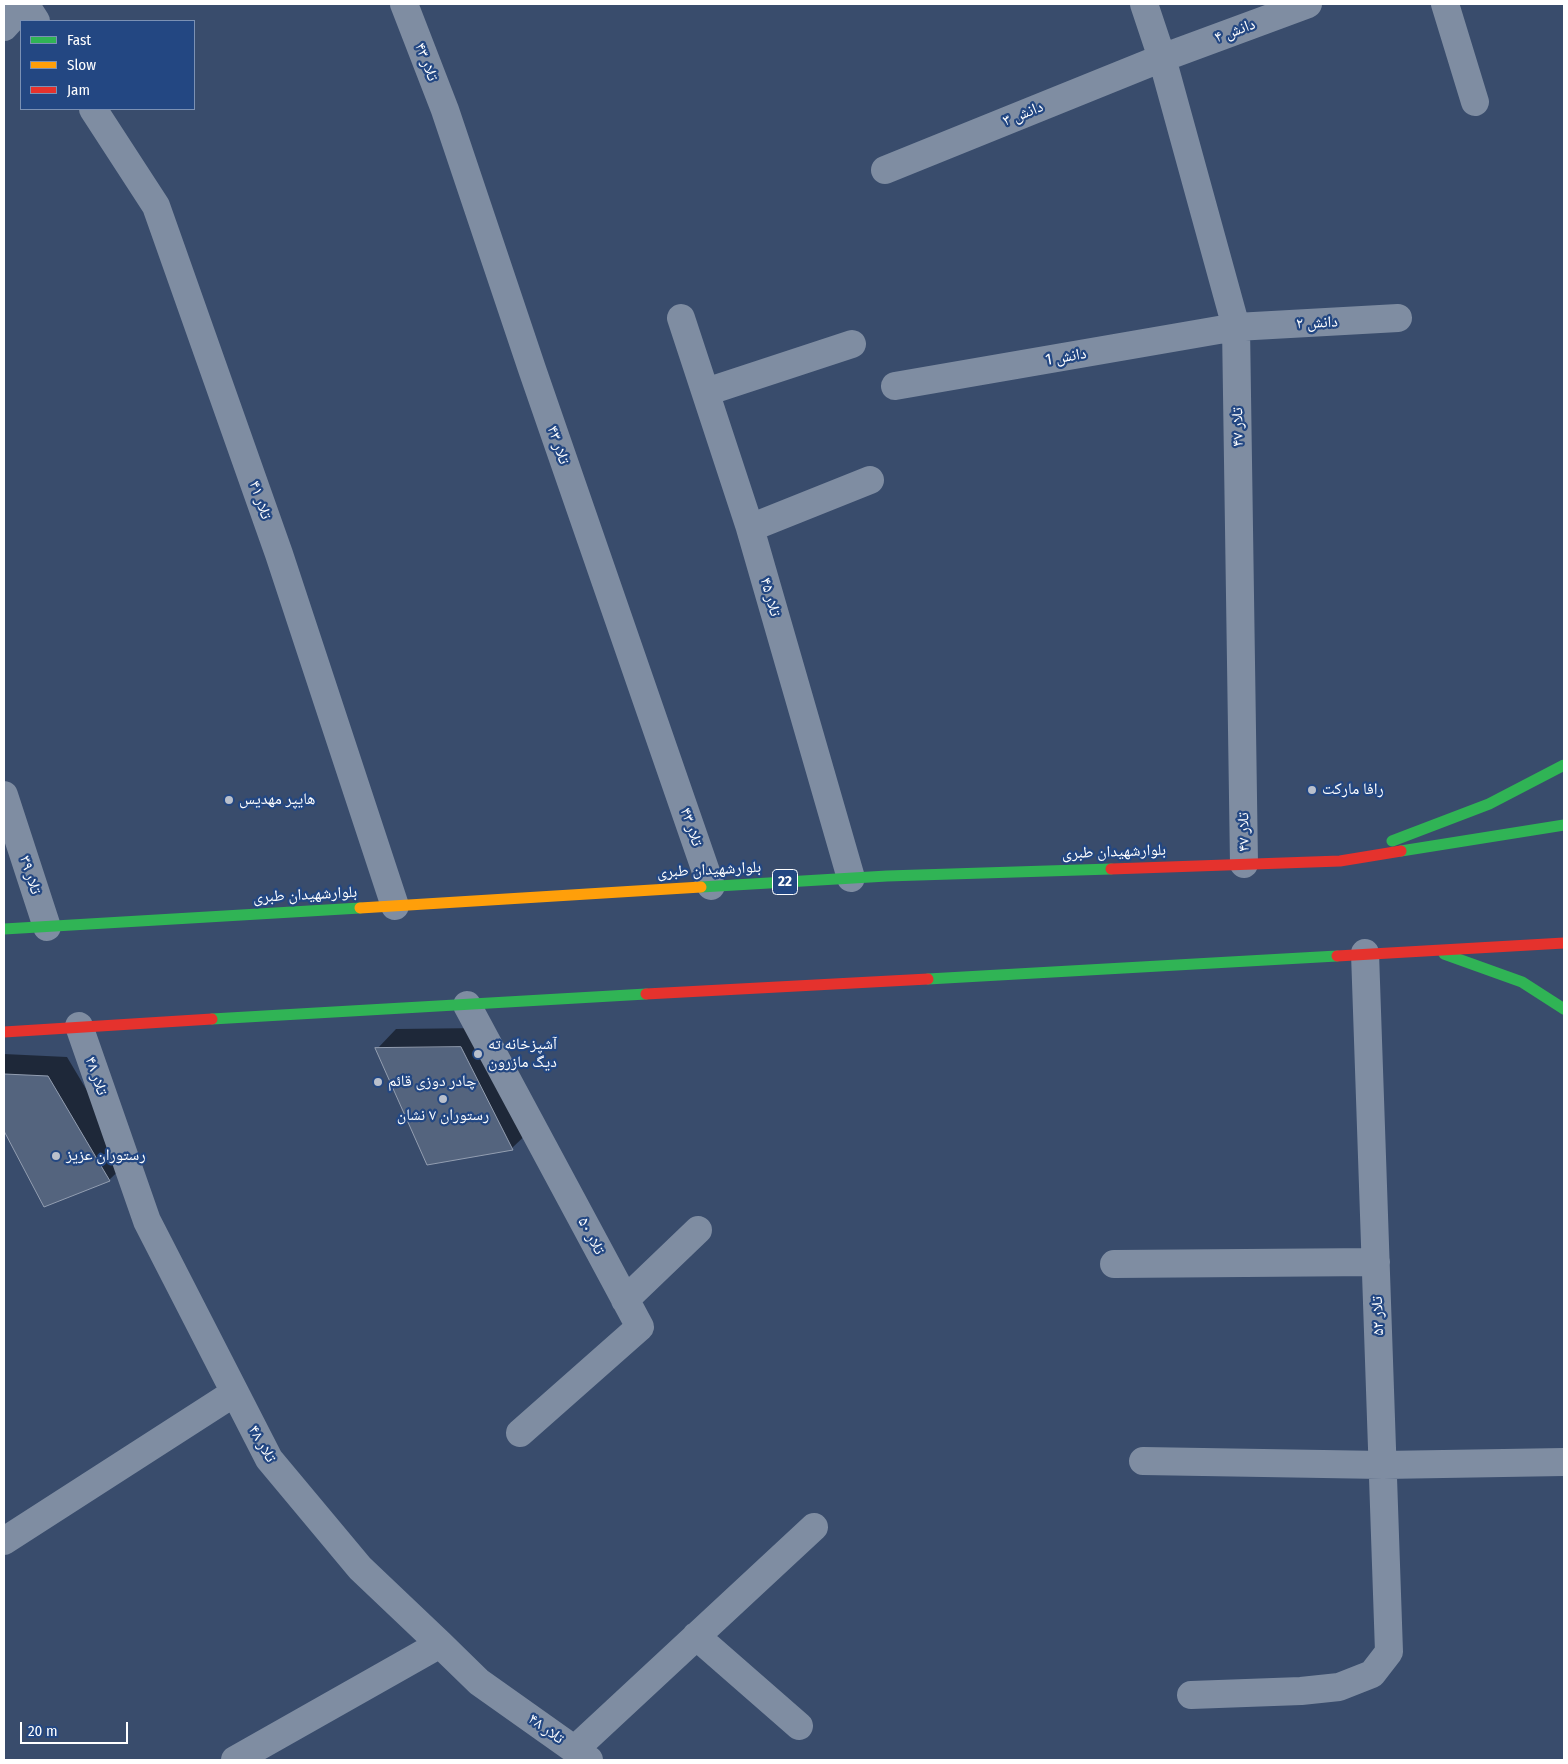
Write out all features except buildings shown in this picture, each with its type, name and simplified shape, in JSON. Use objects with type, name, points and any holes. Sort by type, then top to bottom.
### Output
[{"type":"highway","points":[[1340,861],[1489,804],[1564,765]]},
{"type":"highway","name":"بلوارشهیدان طبری","points":[[4,929],[851,878],[1340,861],[1564,826]]},
{"type":"highway","points":[[4,1032],[78,1026],[1564,942]]},
{"type":"highway","points":[[1431,950],[1522,982],[1564,1009]]},
{"type":"street","points":[[4,27],[25,4],[35,20]]},
{"type":"street","name":"تلار ۴۳","points":[[404,4],[445,110],[532,369],[711,886]]},
{"type":"street","name":"تلار ۴۷","points":[[1144,4],[1162,58],[1236,327],[1244,864]]},
{"type":"street","name":"دانش ۴","points":[[1162,58],[1308,4]]},
{"type":"street","points":[[1446,4],[1475,102]]},
{"type":"street","name":"دانش ۳","points":[[885,170],[1162,58]]},
{"type":"street","name":"تلار ۴۱","points":[[94,110],[156,206],[279,554],[394,906]]},
{"type":"street","name":"تلار ۴۵","points":[[681,318],[750,528],[851,878]]},
{"type":"street","name":"دانش ۲","points":[[1236,327],[1398,318]]},
{"type":"street","name":"دانش 1","points":[[895,386],[1236,327]]},
{"type":"street","points":[[706,392],[852,344]]},
{"type":"street","points":[[750,528],[870,480]]},
{"type":"street","name":"تلار ۳۹","points":[[4,795],[47,927]]},
{"type":"street","name":"تلار ۵۲","points":[[1191,1695],[1300,1691],[1339,1687],[1372,1674],[1389,1652],[1365,953]]},
{"type":"street","name":"تلار ۵۰","points":[[467,1004],[640,1327],[520,1433]]},
{"type":"street","name":"تلار ۴۸","points":[[78,1026],[146,1221],[269,1460],[360,1568],[479,1682],[582,1755]]},
{"type":"street","points":[[625,1300],[698,1230]]},
{"type":"street","points":[[1114,1264],[1376,1262]]},
{"type":"street","points":[[4,1541],[234,1393]]},
{"type":"street","points":[[1143,1461],[1383,1465],[1564,1462]]},
{"type":"street","points":[[582,1755],[696,1636],[814,1527]]},
{"type":"street","points":[[696,1636],[799,1726]]},
{"type":"street","points":[[235,1760],[440,1644]]},
{"type":"traffic: fast","points":[[1392,841],[1489,804],[1564,765]]},
{"type":"traffic: fast","points":[[1401,851],[1564,825]]},
{"type":"traffic: fast","points":[[701,887],[887,876],[1111,869]]},
{"type":"traffic: fast","points":[[4,929],[360,908]]},
{"type":"traffic: fast","points":[[1444,954],[1522,982],[1564,1009]]},
{"type":"traffic: fast","points":[[928,979],[1337,956]]},
{"type":"traffic: fast","points":[[212,1019],[646,994]]},
{"type":"traffic: slow","points":[[360,908],[701,887]]},
{"type":"traffic: jam","points":[[1111,869],[1340,861],[1401,851]]},
{"type":"traffic: jam","points":[[1337,956],[1564,943]]},
{"type":"traffic: jam","points":[[646,994],[928,979]]},
{"type":"traffic: jam","points":[[4,1032],[212,1019]]},
{"type":"place","name":"رافا مارکت","points":[[1312,790]]},
{"type":"place","name":"هایپر مهدیس","points":[[229,800]]},
{"type":"place","name":"آشپزخانه ته دیگ مازرون","points":[[478,1054]]},
{"type":"place","name":"چادر دوزی قائم","points":[[378,1082]]},
{"type":"place","name":"رستوران ۷ نشان","points":[[443,1099]]},
{"type":"place","name":"رستوران عزیز","points":[[56,1156]]}]
